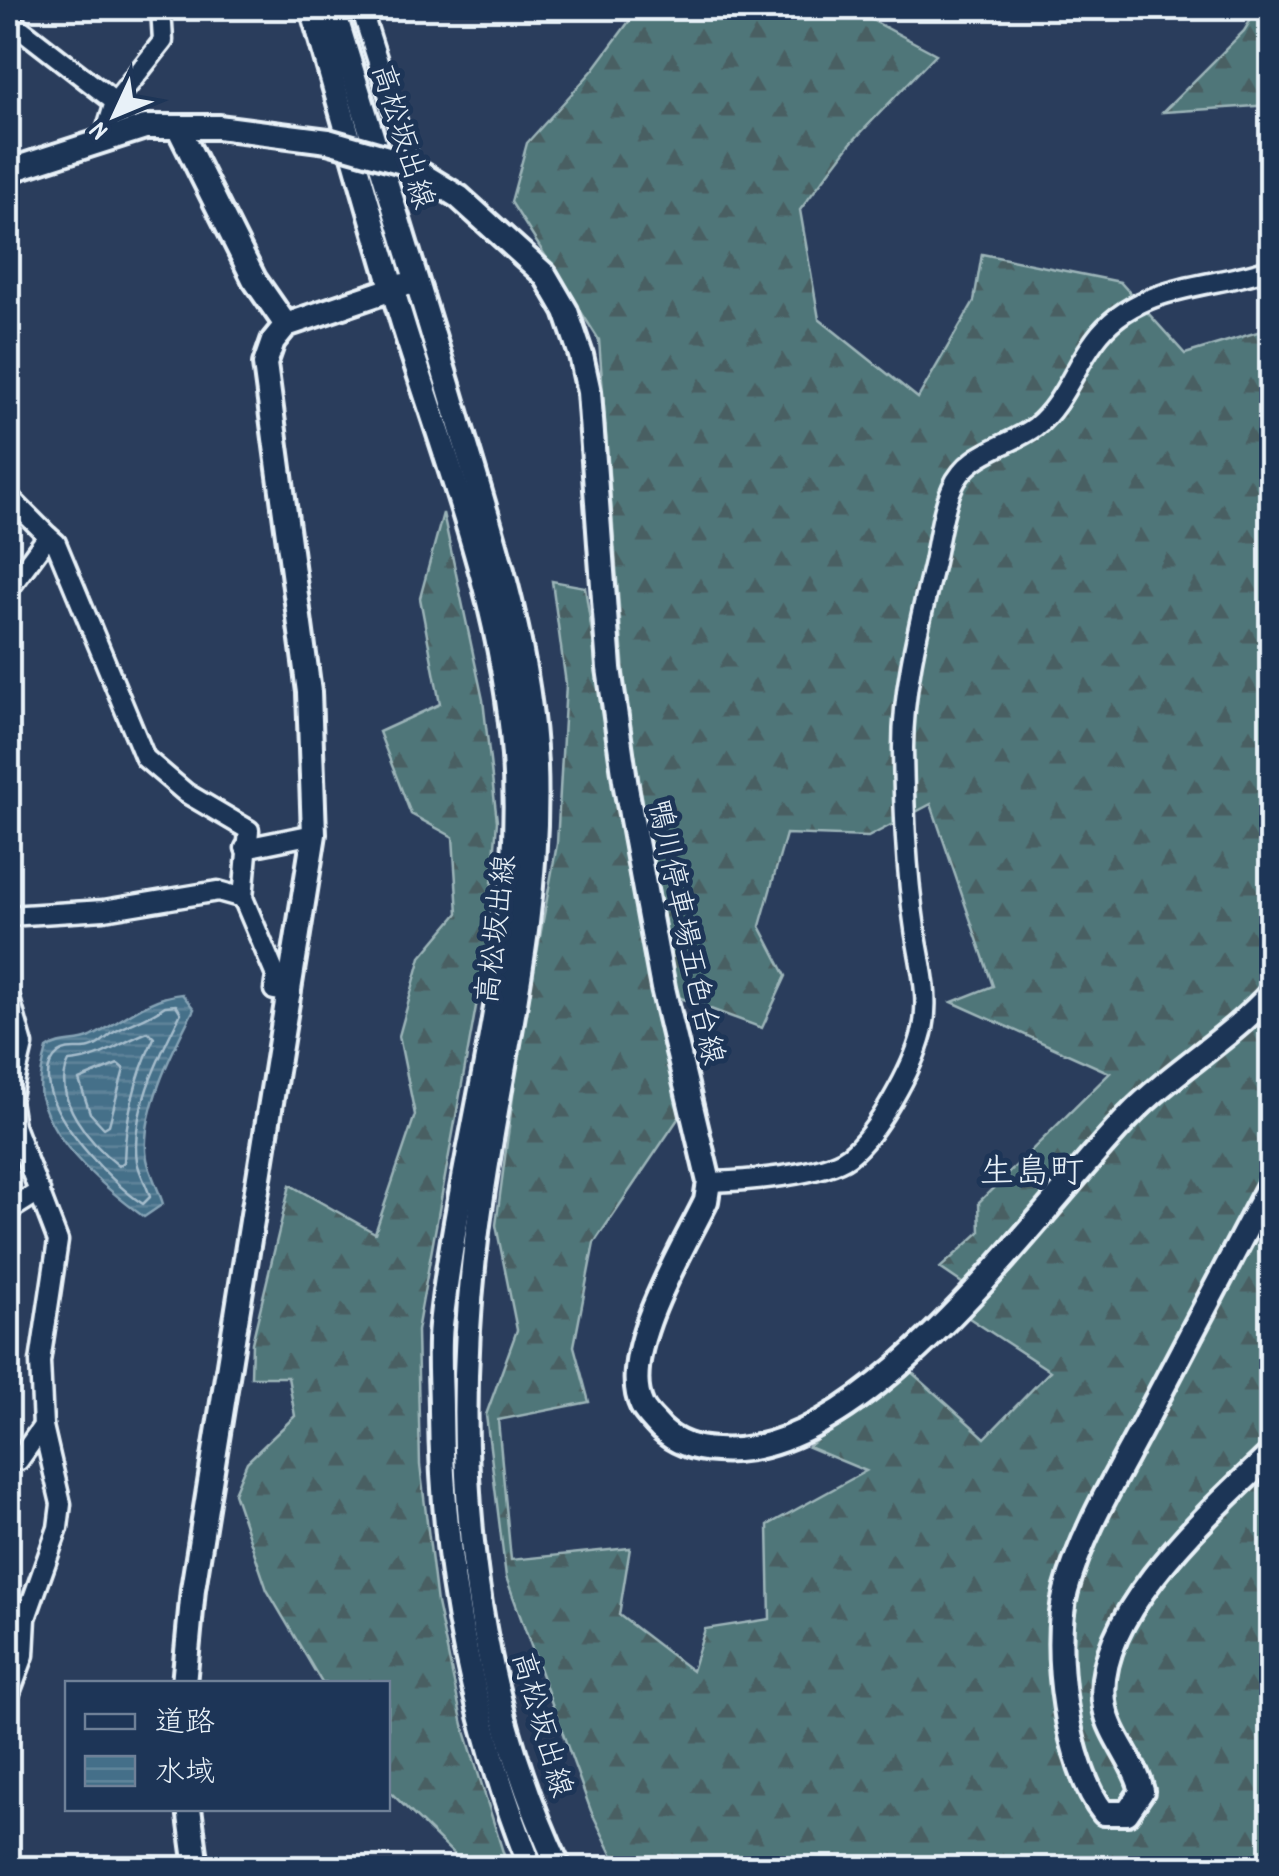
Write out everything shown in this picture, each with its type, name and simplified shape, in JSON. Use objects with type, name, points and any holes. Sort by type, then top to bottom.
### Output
[{"type":"main road","name":"高松坂出線","points":[[312,8],[492,610],[514,758],[512,903],[440,1330],[441,1429],[450,1568],[462,1635],[498,1774],[531,1868]]},
{"type":"main road","name":"高松坂出線","points":[[333,8],[510,603],[526,678],[534,758],[532,906],[476,1239],[463,1411],[474,1580],[520,1762],[559,1868]]},
{"type":"main road","name":"鴨川停車場五色台線","points":[[8,172],[145,127],[218,127],[328,141],[407,164],[459,196],[545,275],[566,311],[582,355],[589,392],[609,668],[626,787],[662,988],[709,1182]]},
{"type":"main road","points":[[178,127],[261,291],[286,325]]},
{"type":"main road","points":[[184,1681],[193,1589],[292,993],[314,834],[309,692],[265,374],[267,351],[286,325],[417,281]]},
{"type":"main road","points":[[709,1182],[706,1201],[649,1323],[637,1386],[642,1405],[652,1419],[686,1446],[755,1451],[789,1440],[826,1419],[897,1367],[1148,1097],[1272,992]]},
{"type":"main road","points":[[1272,1180],[1104,1501],[1065,1593],[1062,1664],[1070,1722],[1081,1772],[1104,1812],[1127,1814],[1142,1791],[1136,1766],[1109,1723],[1104,1704],[1108,1660],[1119,1631],[1210,1512],[1272,1453]]},
{"type":"main road","points":[[190,1811],[197,1868]]},
{"type":"street","points":[[104,138],[115,102],[163,41],[161,8]]},
{"type":"street","points":[[361,8],[407,164]]},
{"type":"street","points":[[8,19],[115,102]]},
{"type":"street","points":[[709,1182],[742,1181],[848,1157],[879,1120],[922,1033],[925,969],[915,932],[907,855],[903,744],[915,646],[952,486],[988,449],[1034,428],[1049,413],[1095,339],[1119,314],[1174,290],[1234,281],[1272,268]]},
{"type":"street","points":[[8,496],[56,543],[145,758],[186,792],[248,830],[242,898],[276,976],[274,990],[292,993]]},
{"type":"street","points":[[8,590],[48,536]]},
{"type":"street","points":[[245,848],[314,834]]},
{"type":"street","points":[[8,916],[104,910],[218,891],[242,898]]},
{"type":"street","points":[[8,992],[23,1045],[10,1100],[14,1126],[58,1241],[40,1362],[44,1426],[60,1494],[58,1528],[26,1618],[24,1656],[8,1698]]},
{"type":"street","points":[[8,1211],[40,1190]]},
{"type":"street","points":[[8,1457],[19,1460],[44,1426]]},
{"type":"green space","points":[[639,8],[849,8],[936,54],[851,143],[800,210],[819,319],[918,398],[974,301],[982,254],[1120,282],[1185,354],[1271,328],[1271,1868],[619,1868],[591,1811],[506,1577],[486,1415],[517,1330],[496,1225],[519,1051],[557,844],[566,684],[552,581],[585,587],[629,877],[682,1113],[594,1243],[574,1346],[589,1402],[498,1420],[511,1560],[630,1548],[619,1615],[692,1671],[705,1629],[770,1619],[768,1525],[866,1471],[808,1447],[908,1369],[985,1438],[1050,1371],[966,1316],[981,1296],[940,1268],[980,1232],[979,1202],[1110,1073],[952,1002],[993,986],[931,804],[868,837],[786,834],[760,926],[786,976],[762,1028],[678,997],[627,713],[599,340],[511,202],[527,143],[593,70]]},
{"type":"green space","points":[[1258,8],[1271,8],[1271,105],[1163,112],[1244,31]]},
{"type":"green space","points":[[443,513],[483,700],[497,821],[487,946],[417,1331],[420,1465],[437,1603],[463,1725],[508,1868],[468,1868],[390,1792],[390,1681],[321,1681],[267,1590],[234,1493],[247,1462],[295,1416],[288,1377],[251,1377],[252,1343],[290,1185],[375,1233],[415,1115],[399,1036],[421,957],[458,913],[453,837],[411,814],[379,732],[440,704],[420,598]]},
{"type":"water","points":[[182,994],[194,1009],[160,1082],[146,1141],[148,1165],[163,1204],[144,1217],[113,1193],[69,1149],[41,1097],[41,1073],[47,1049],[91,1037],[146,1005]]},
{"type":"district","name":"生島町","points":[[1032,1170]]}]
